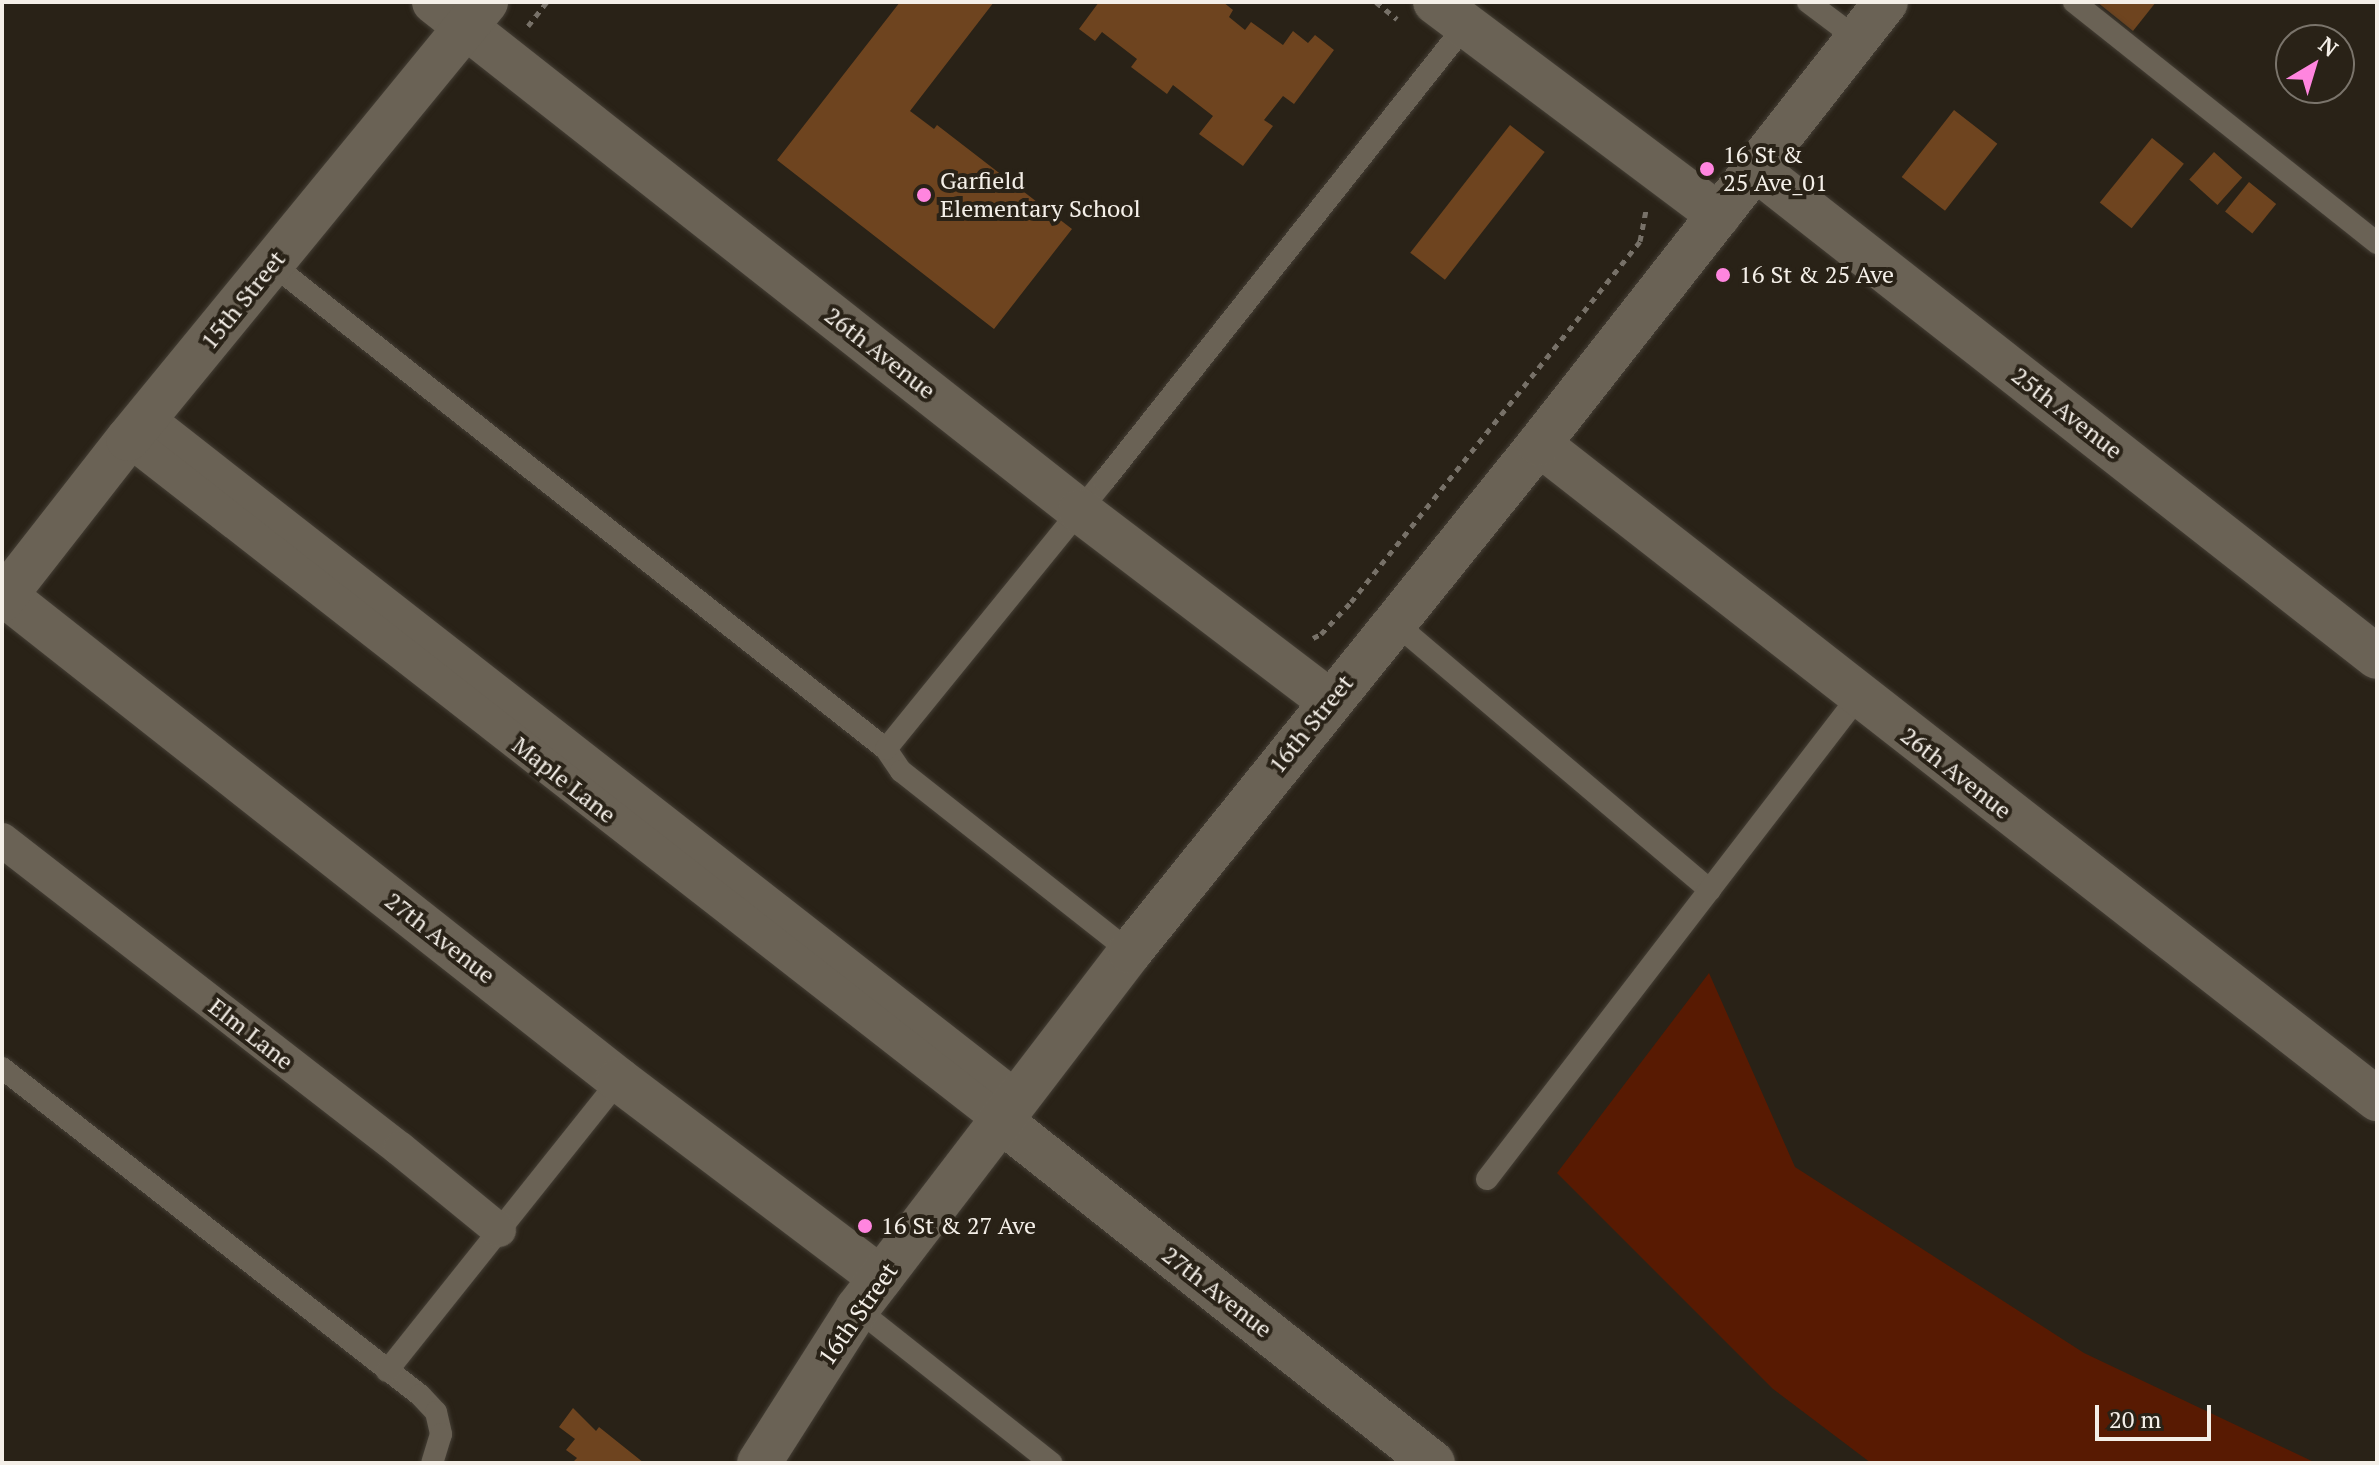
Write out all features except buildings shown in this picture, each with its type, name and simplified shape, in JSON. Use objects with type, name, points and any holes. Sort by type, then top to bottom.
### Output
[{"type":"street","name":"16th Street","points":[[759,1463],[869,1294],[1130,952],[1329,701],[1539,444],[1886,2]]},
{"type":"street","name":"15th Street","points":[[3,596],[272,264],[462,10]]},
{"type":"street","name":"26th Avenue","points":[[462,10],[1080,511],[1329,701]]},
{"type":"street","points":[[1450,14],[1719,215]]},
{"type":"street","name":"25th Avenue","points":[[1757,170],[2377,657]]},
{"type":"street","name":"Maple Lane","points":[[137,428],[1010,1110]]},
{"type":"street","name":"26th Avenue","points":[[1539,444],[1858,697],[2372,1086]]},
{"type":"street","name":"27th Avenue","points":[[3,596],[619,1080],[869,1294]]},
{"type":"street","name":"Elm Lane","points":[[2,840],[400,1149],[499,1230]]},
{"type":"street","name":"27th Avenue","points":[[1010,1110],[1433,1463]]},
{"type":"lane","points":[[1808,2],[1856,38]]},
{"type":"lane","points":[[2074,2],[2377,243]]},
{"type":"lane","points":[[886,749],[1080,511],[1450,14]]},
{"type":"lane","points":[[272,264],[886,749],[901,771],[1130,952]]},
{"type":"lane","points":[[1395,623],[1710,890]]},
{"type":"lane","points":[[1487,1179],[1858,697]]},
{"type":"lane","points":[[2,1068],[420,1395],[436,1412],[441,1434],[432,1463]]},
{"type":"lane","points":[[387,1371],[619,1080]]},
{"type":"lane","points":[[869,1294],[1051,1463]]},
{"type":"path","points":[[525,31],[547,2]]},
{"type":"shaded area","points":[[1709,973],[1795,1167],[2084,1353],[2316,1463],[1871,1463],[1773,1389],[1557,1173]]},
{"type":"place","name":"16 St & 25 Ave_01","points":[[1707,169]]},
{"type":"place","name":"Garfield Elementary School","points":[[924,195]]},
{"type":"place","name":"16 St & 25 Ave","points":[[1723,275]]},
{"type":"place","name":"16 St & 27 Ave","points":[[865,1226]]}]
